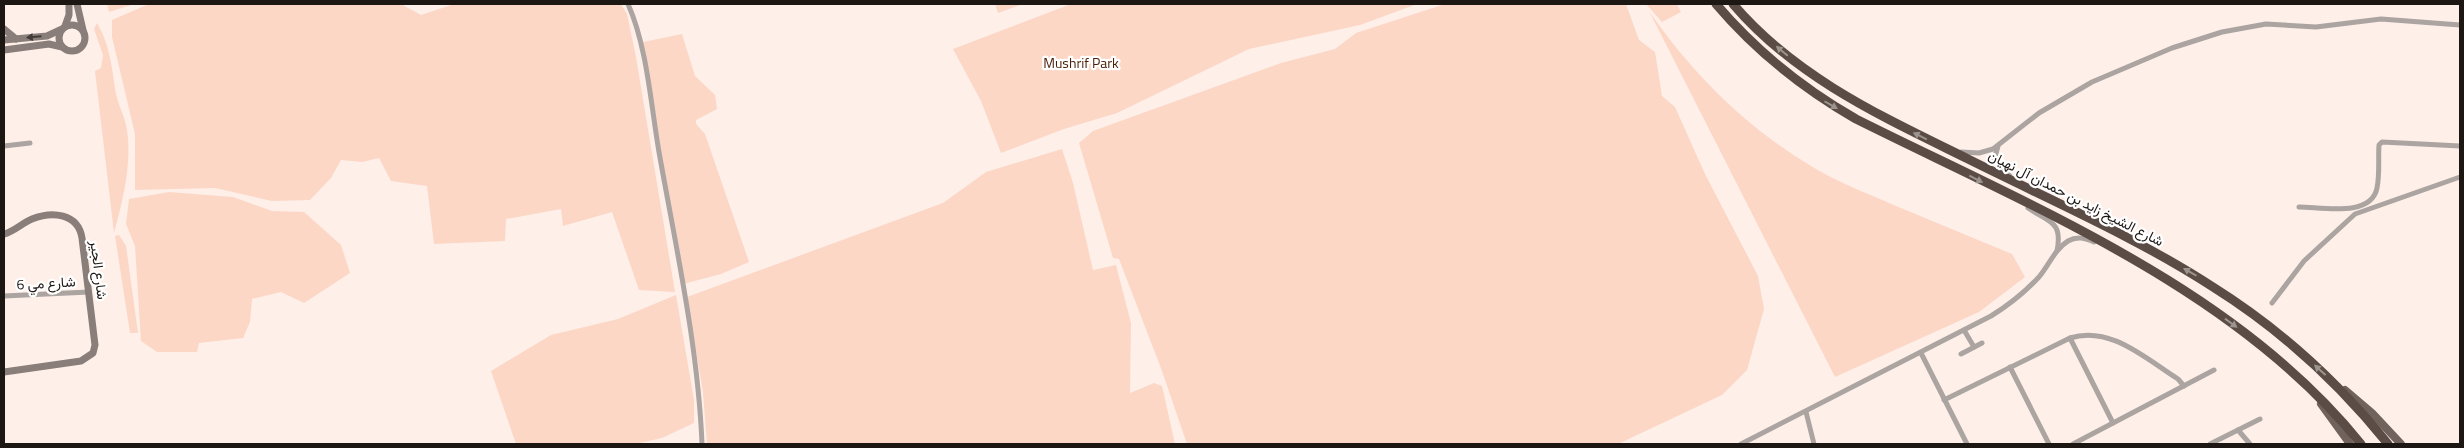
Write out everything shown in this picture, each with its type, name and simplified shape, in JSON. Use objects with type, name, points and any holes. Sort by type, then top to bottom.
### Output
[{"type":"highway","name":"شارع الشيخ زايد بن حمدان آل نهيان","points":[[1716,4],[1774,63],[1823,100],[1856,119],[2116,249],[2178,286],[2270,353],[2318,398],[2361,444]]},
{"type":"highway","name":"شارع الشيخ زايد بن حمدان آل نهيان","points":[[1732,4],[1760,33],[1818,79],[1860,106],[2164,258],[2207,283],[2274,331],[2334,383],[2388,444]]},
{"type":"main road","points":[[2334,383],[2363,405],[2401,444]]},
{"type":"main road","points":[[2318,398],[2350,444]]},
{"type":"street","points":[[62,47],[58,39],[69,14],[69,4]]},
{"type":"street","points":[[4,50],[49,44],[73,51],[80,48],[84,42],[77,4]]},
{"type":"street","points":[[628,4],[641,48],[684,293],[699,396],[702,444]]},
{"type":"street","points":[[1949,150],[1979,153],[1998,145],[2039,113],[2092,82],[2172,48],[2213,35],[2266,24],[2316,27],[2381,18],[2460,25]]},
{"type":"street","points":[[4,40],[50,35],[63,27],[73,24],[83,30]]},
{"type":"street","points":[[4,29],[16,39]]},
{"type":"street","points":[[2300,207],[2354,208],[2369,201],[2377,188],[2379,147],[2382,142],[2460,146]]},
{"type":"street","points":[[4,146],[30,143]]},
{"type":"street","points":[[1998,145],[1994,162],[2020,185]]},
{"type":"street","points":[[2272,303],[2304,262],[2355,214],[2460,177]]},
{"type":"street","points":[[2023,202],[2057,227],[2059,235],[2056,251]]},
{"type":"street","name":"شارع الجير","points":[[4,234],[39,217],[59,215],[73,220],[81,233],[95,340],[92,353],[81,361],[4,370]]},
{"type":"street","points":[[1741,444],[1921,353],[1999,311],[2021,294],[2044,270],[2056,251],[2067,242],[2079,238],[2116,249]]},
{"type":"street","name":"شارع مي 6","points":[[4,296],[89,292]]},
{"type":"street","points":[[1964,330],[1974,347]]},
{"type":"street","points":[[1944,400],[2070,338],[2092,335],[2109,338],[2178,379],[2184,386]]},
{"type":"street","points":[[2070,338],[2113,423]]},
{"type":"street","points":[[1961,354],[1982,343]]},
{"type":"street","points":[[1921,353],[1967,444]]},
{"type":"street","points":[[2010,368],[2049,444]]},
{"type":"street","points":[[2072,444],[2214,370]]},
{"type":"street","points":[[1806,412],[1814,444]]},
{"type":"street","points":[[2210,444],[2260,419]]},
{"type":"street","points":[[2238,430],[2250,444]]},
{"type":"green space","points":[[107,4],[134,4],[109,12]]},
{"type":"green space","points":[[149,4],[401,4],[421,15],[454,4],[621,4],[627,14],[636,57],[675,292],[639,290],[612,212],[563,226],[561,209],[506,219],[505,241],[434,244],[427,186],[391,181],[379,158],[362,162],[341,160],[331,178],[310,200],[272,201],[215,188],[135,190],[135,134],[112,37],[112,20]]},
{"type":"green space","points":[[995,4],[1023,4],[998,13]]},
{"type":"green space","name":"Mushrif Park","points":[[1071,4],[1417,4],[1360,25],[1249,49],[1117,113],[1064,129],[1001,153],[981,101],[953,49]]},
{"type":"green space","points":[[1445,4],[1626,4],[1639,40],[1655,52],[1662,96],[1675,107],[1705,174],[1758,276],[1764,309],[1747,370],[1722,395],[1618,444],[1187,444],[1162,371],[1119,259],[1113,258],[1079,143],[1093,131],[1281,63],[1335,49],[1356,33]]},
{"type":"green space","points":[[1646,4],[1677,4],[1681,12],[1662,22]]},
{"type":"green space","points":[[1649,11],[1666,35],[1704,79],[1745,119],[1791,154],[1846,184],[2012,254],[2025,277],[1979,312],[1835,377]]},
{"type":"green space","points":[[97,23],[109,55],[116,94],[126,125],[128,143],[126,182],[114,233],[95,71],[101,68],[103,55],[94,29]]},
{"type":"green space","points":[[682,34],[695,76],[715,95],[717,109],[696,120],[696,124],[705,134],[749,262],[721,274],[683,284],[643,42]]},
{"type":"green space","points":[[1062,149],[1073,183],[1093,270],[1116,265],[1131,323],[1130,393],[1154,383],[1162,386],[1175,444],[707,444],[703,392],[687,297],[943,203],[986,172]]},
{"type":"green space","points":[[169,192],[233,197],[272,211],[304,212],[341,245],[350,273],[304,303],[281,292],[252,299],[250,322],[243,338],[199,343],[197,352],[157,352],[141,341],[135,246],[126,224],[129,199]]},
{"type":"green space","points":[[119,235],[126,246],[138,333],[130,333],[115,236]]},
{"type":"green space","points":[[676,295],[694,400],[694,423],[662,438],[635,444],[516,444],[491,371],[551,335],[618,319]]}]
